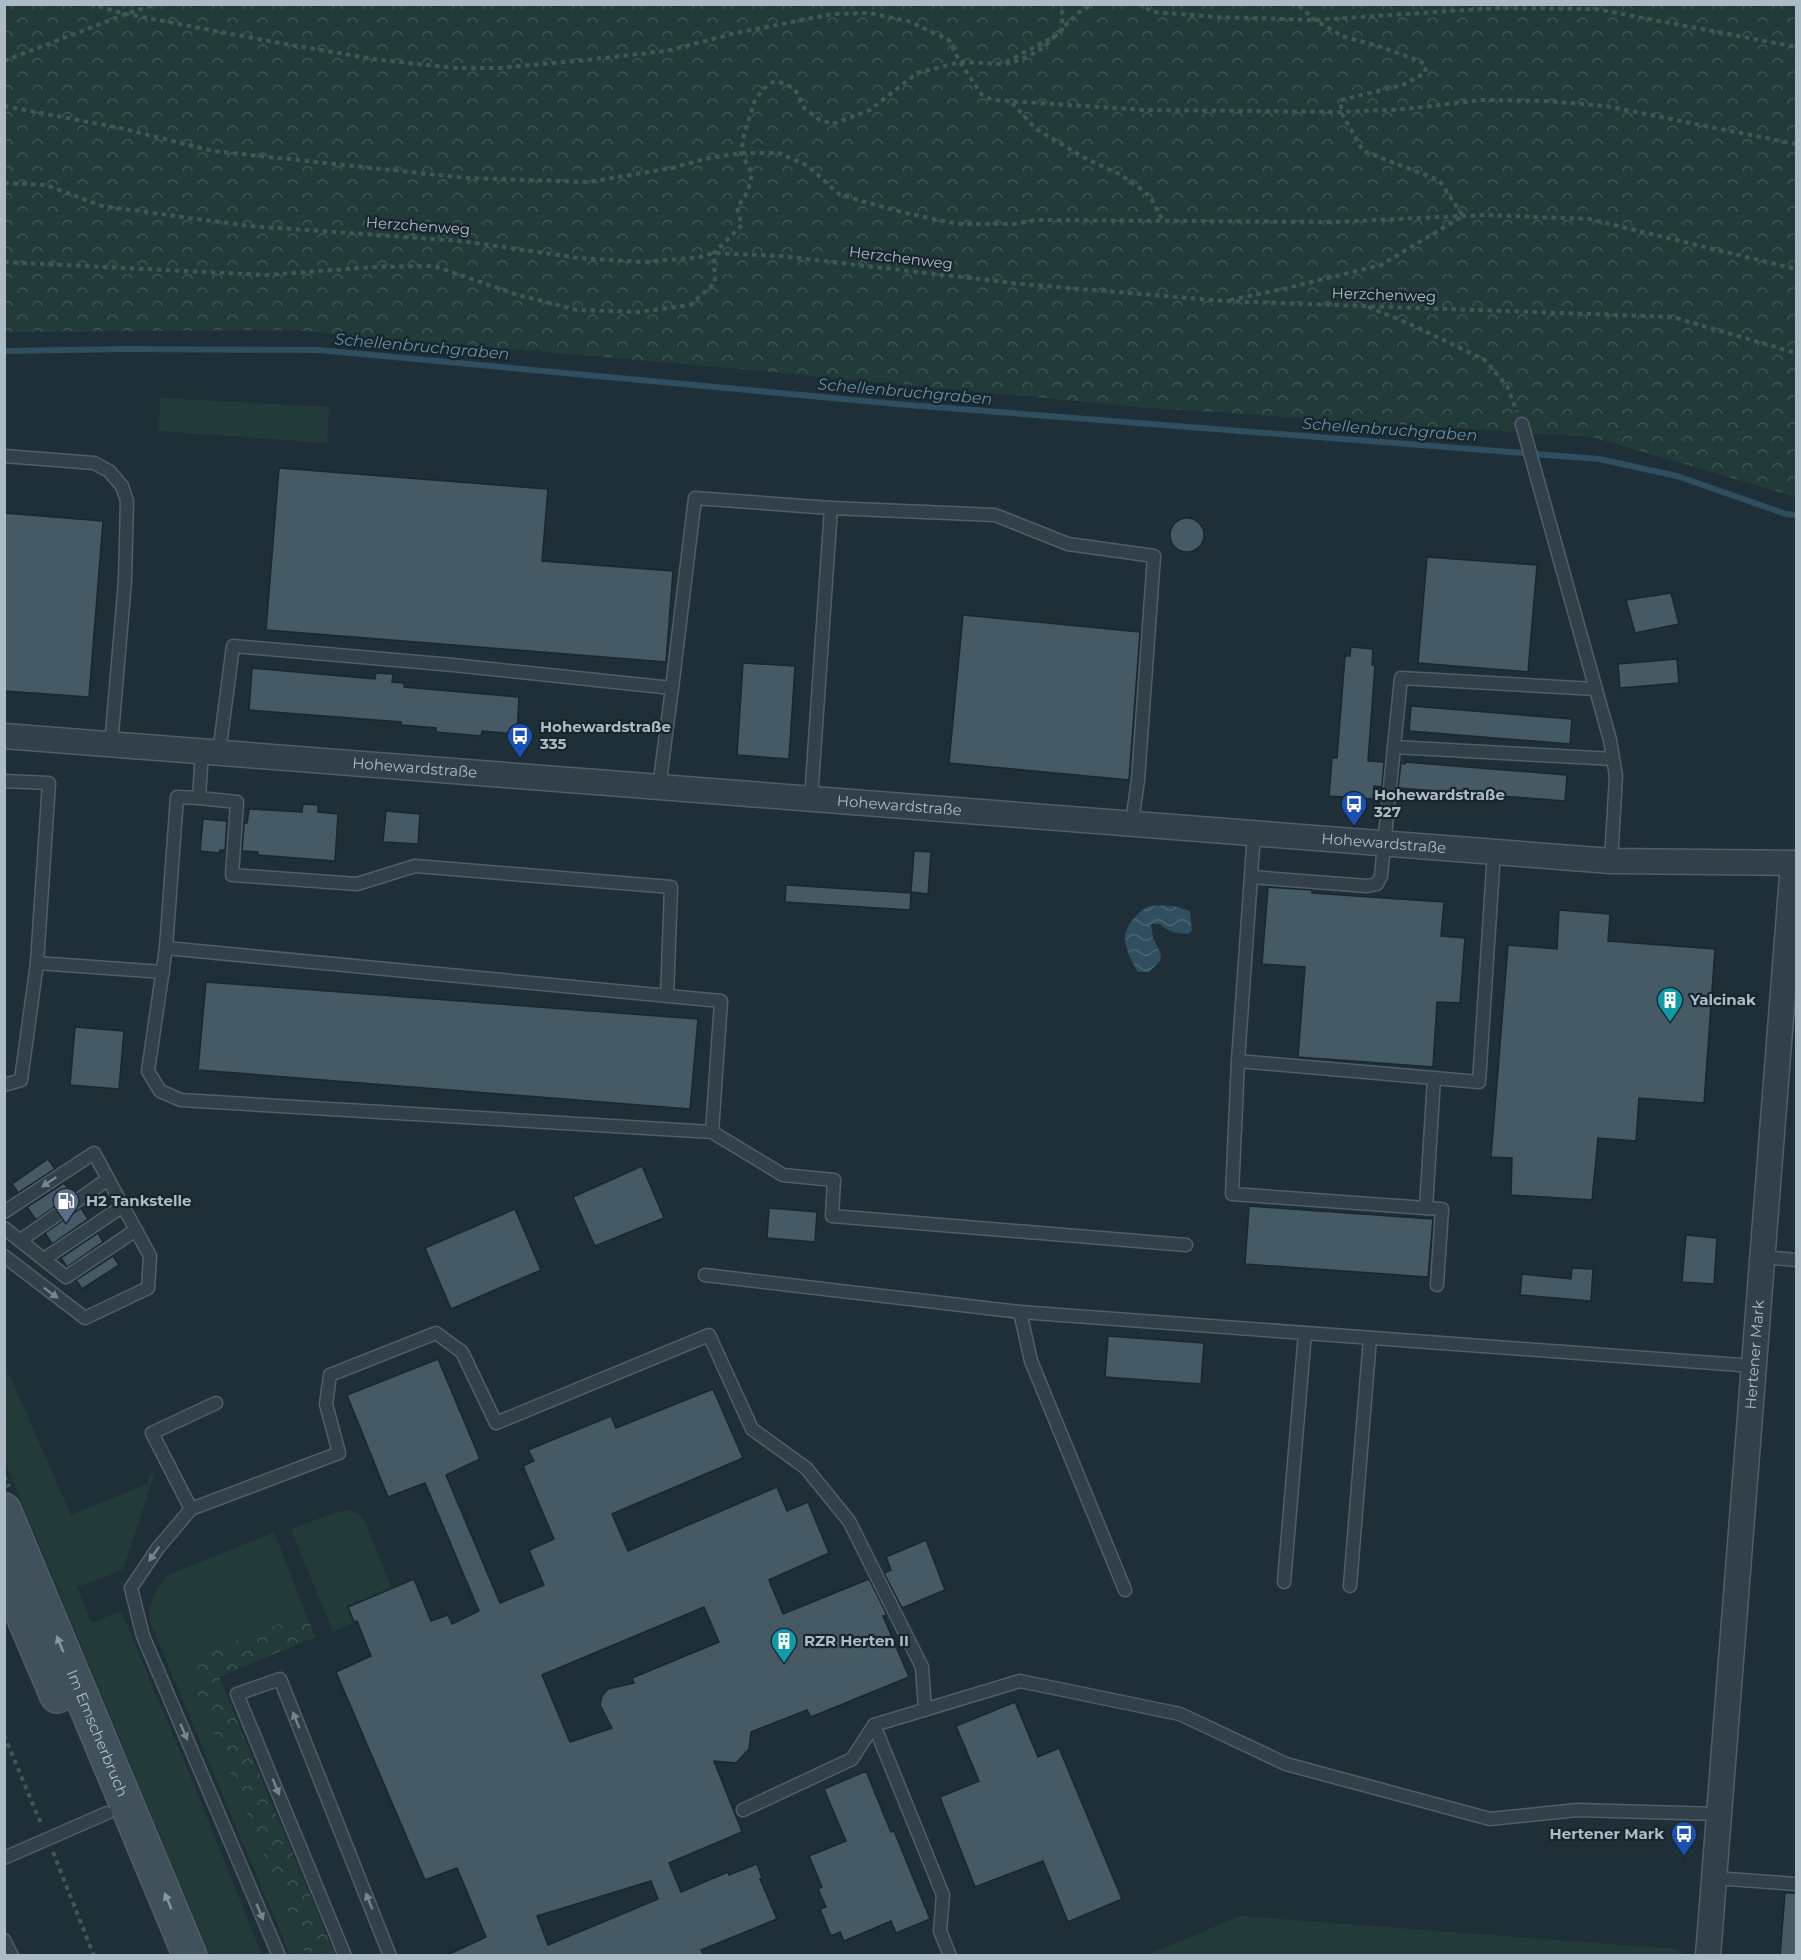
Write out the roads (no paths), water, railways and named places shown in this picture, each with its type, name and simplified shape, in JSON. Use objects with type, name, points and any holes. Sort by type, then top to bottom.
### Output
[{"type":"main road","name":"Im Emscherbruch","points":[[4,1510],[190,1956]]},
{"type":"main road","name":"Im Emscherbruch","points":[[4,1571],[166,1956]]},
{"type":"street","name":"Hohewardstraße","points":[[4,736],[1611,861],[1795,863]]},
{"type":"street","name":"Hertener Mark","points":[[1708,1956],[1763,1257],[1789,1007],[1795,863]]},
{"type":"lane","points":[[1522,424],[1610,740],[1616,776],[1611,861]]},
{"type":"lane","points":[[4,456],[94,463],[109,471],[122,486],[128,501],[125,581],[111,745]]},
{"type":"lane","points":[[659,788],[695,498],[831,508],[995,515],[1068,544],[1154,556],[1138,780],[1132,823]]},
{"type":"lane","points":[[811,799],[831,508]]},
{"type":"lane","points":[[199,798],[233,646],[453,665],[672,688]]},
{"type":"lane","points":[[1251,877],[1367,886],[1377,884],[1380,876],[1401,678],[1595,689]]},
{"type":"lane","points":[[1394,747],[1613,759]]},
{"type":"lane","points":[[4,781],[49,783],[37,963],[21,1080],[4,1085]]},
{"type":"lane","points":[[667,996],[671,887],[415,866],[357,884],[232,875],[237,802],[177,797],[166,948],[148,1071],[160,1091],[181,1100],[712,1132],[783,1174],[834,1180],[832,1216],[1186,1245]]},
{"type":"lane","points":[[1254,833],[1238,1061],[1232,1194],[1442,1209],[1437,1285]]},
{"type":"lane","points":[[1238,1061],[1479,1082],[1494,852]]},
{"type":"lane","points":[[166,948],[721,1001],[712,1132]]},
{"type":"lane","points":[[37,963],[163,972]]},
{"type":"lane","points":[[1426,1208],[1434,1078]]},
{"type":"lane","points":[[4,1212],[94,1152],[150,1256],[148,1288],[85,1318],[4,1256]]},
{"type":"lane","points":[[21,1240],[108,1179]]},
{"type":"lane","points":[[44,1259],[123,1206]]},
{"type":"lane","points":[[4,1228],[66,1277],[136,1230]]},
{"type":"lane","points":[[1763,1257],[1797,1260]]},
{"type":"lane","points":[[705,1275],[1020,1312],[1754,1366]]},
{"type":"lane","points":[[1020,1312],[1030,1361],[1125,1590]]},
{"type":"lane","points":[[279,1956],[143,1635],[131,1588],[158,1548],[191,1509],[339,1453],[326,1404],[330,1375],[436,1333],[462,1352],[496,1423],[709,1335],[752,1429],[806,1468],[849,1521],[922,1667],[925,1710]]},
{"type":"lane","points":[[1284,1582],[1305,1333]]},
{"type":"lane","points":[[1350,1586],[1370,1338]]},
{"type":"lane","points":[[191,1509],[152,1433],[216,1403]]},
{"type":"lane","points":[[345,1956],[237,1694],[280,1679],[390,1956]]},
{"type":"lane","points":[[743,1810],[852,1759],[874,1725],[1020,1681],[1180,1714],[1286,1764],[1490,1819],[1577,1810],[1719,1814]]},
{"type":"lane","points":[[874,1725],[943,1895],[940,1931],[950,1956]]},
{"type":"lane","points":[[4,1858],[106,1813]]},
{"type":"lane","points":[[1714,1878],[1797,1884]]},
{"type":"lane","points":[[4,1940],[12,1956]]},
{"type":"water","points":[[1150,906],[1174,906],[1190,911],[1192,931],[1188,934],[1180,933],[1160,924],[1151,924],[1153,938],[1161,954],[1160,961],[1149,972],[1138,972],[1127,951],[1126,931],[1138,913],[1144,909]]},
{"type":"waterway","name":"Schellenbruchgraben","points":[[4,351],[319,350],[908,405],[1599,459],[1677,476],[1786,514],[1796,515]]},
{"type":"place","name":"Hohewardstraße 335","points":[[520,759]]},
{"type":"place","name":"Hohewardstraße 327","points":[[1354,827]]},
{"type":"place","name":"Yalcinak","points":[[1670,1023]]},
{"type":"place","name":"H2 Tankstelle","points":[[66,1224]]},
{"type":"place","name":"RZR Herten II","points":[[784,1664]]},
{"type":"place","name":"Hertener Mark","points":[[1684,1857]]}]
